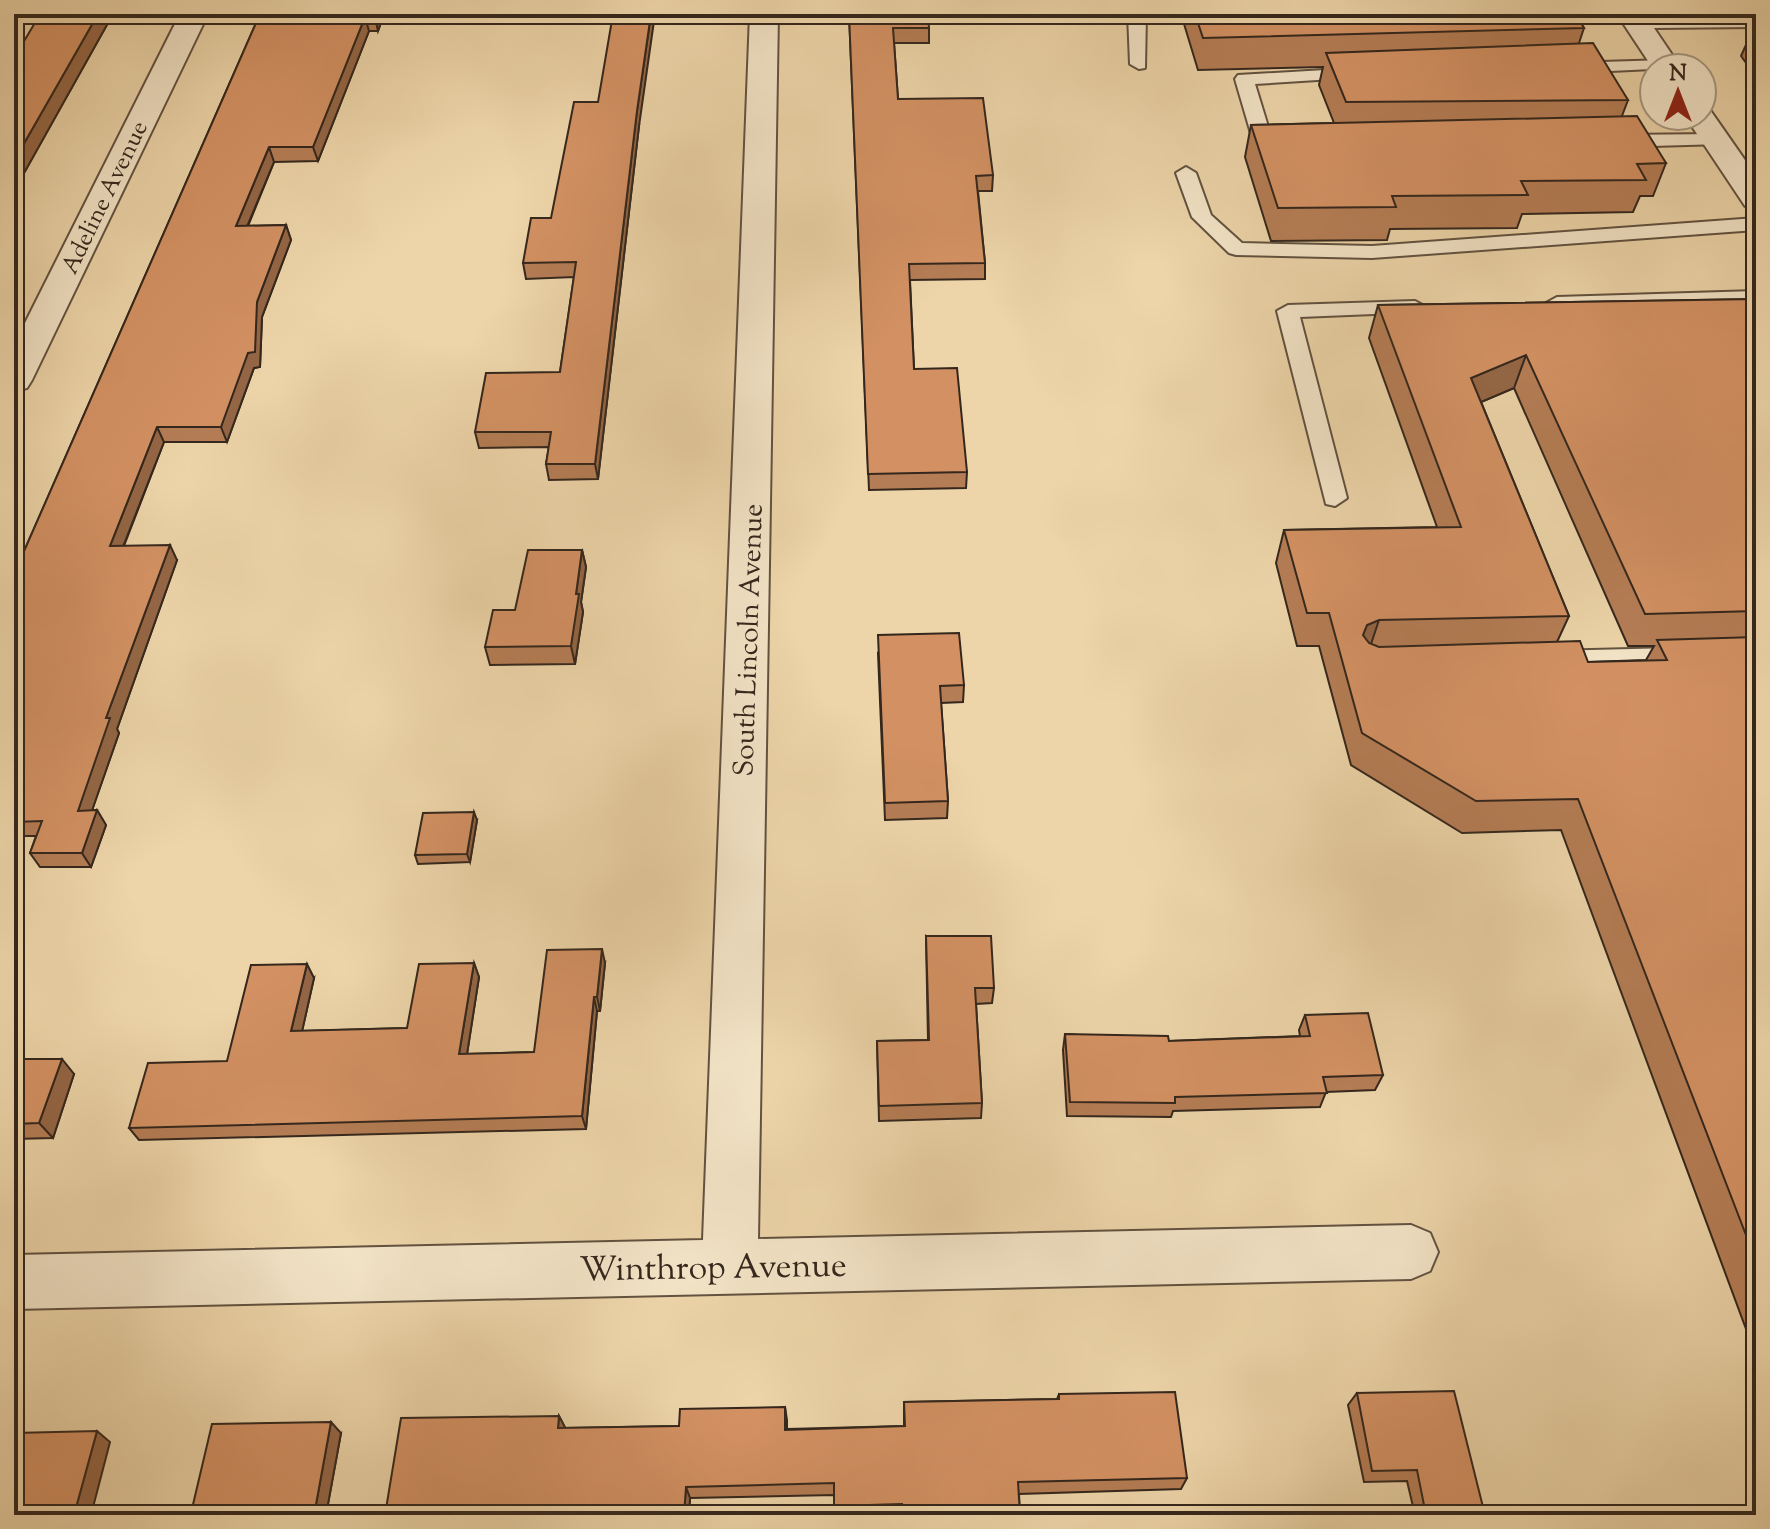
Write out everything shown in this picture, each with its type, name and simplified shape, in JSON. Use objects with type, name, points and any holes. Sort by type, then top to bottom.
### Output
[{"type":"street","name":"Adeline Avenue","points":[[14,380],[194,14]]},
{"type":"street","name":"South Lincoln Avenue","points":[[730,1266],[764,14]]},
{"type":"street","points":[[1633,17],[1756,19]]},
{"type":"street","points":[[1633,17],[1656,52]]},
{"type":"street","points":[[1711,132],[1756,199]]},
{"type":"street","name":"Winthrop Avenue","points":[[14,1282],[1411,1252]]},
{"type":"lane","points":[[1137,14],[1139,64]]},
{"type":"lane","points":[[1555,68],[1638,67]]},
{"type":"lane","points":[[1306,145],[1262,137],[1244,79],[1381,73]]},
{"type":"lane","points":[[1592,142],[1675,132]]},
{"type":"lane","points":[[1186,173],[1202,217],[1236,249],[1372,252],[1756,224]]},
{"type":"lane","points":[[1537,303],[1756,297]]},
{"type":"lane","points":[[1335,498],[1288,311],[1444,306]]},
{"type":"lane","points":[[1523,662],[1756,656]]},
{"type":"building","points":[[37,14],[98,14],[14,161],[14,58],[39,16],[35,17]]},
{"type":"building","points":[[260,14],[376,14],[375,17],[365,17],[313,147],[269,147],[236,226],[286,225],[257,302],[255,352],[248,353],[221,427],[157,427],[110,546],[170,545],[106,718],[110,718],[78,811],[97,810],[82,853],[30,853],[42,821],[14,822],[14,574]]},
{"type":"building","points":[[613,14],[651,14],[595,464],[546,464],[551,432],[475,432],[486,373],[560,372],[576,262],[523,263],[531,218],[551,218],[574,102],[598,102]]},
{"type":"building","points":[[849,14],[928,14],[929,28],[893,28],[898,99],[983,98],[993,175],[976,176],[985,263],[909,264],[914,369],[957,368],[967,472],[868,474]]},
{"type":"building","points":[[1195,14],[1575,14],[1584,28],[1203,38]]},
{"type":"building","points":[[1593,43],[1628,100],[1346,102],[1326,53]]},
{"type":"building","points":[[1637,116],[1638,132],[1647,132],[1666,163],[1637,164],[1646,180],[1521,181],[1528,195],[1392,196],[1396,207],[1278,208],[1251,125]]},
{"type":"building","points":[[1756,299],[1756,611],[1645,614],[1526,355],[1471,378],[1569,616],[1379,620],[1367,625],[1363,635],[1369,643],[1379,647],[1580,641],[1588,662],[1667,660],[1657,640],[1756,637],[1756,1261],[1578,799],[1476,801],[1362,733],[1329,613],[1307,613],[1284,530],[1461,527],[1378,305]]},
{"type":"building","points":[[528,550],[582,550],[571,646],[485,647],[493,610],[515,610]]},
{"type":"building","points":[[959,633],[964,685],[940,686],[948,801],[885,803],[878,635]]},
{"type":"building","points":[[474,812],[467,854],[415,855],[423,813]]},
{"type":"building","points":[[926,936],[991,936],[994,988],[975,988],[982,1103],[879,1106],[877,1041],[929,1040]]},
{"type":"building","points":[[602,949],[582,1116],[129,1128],[148,1063],[227,1061],[251,965],[307,964],[291,1031],[407,1028],[419,964],[474,963],[459,1054],[534,1052],[547,950]]},
{"type":"building","points":[[1368,1013],[1383,1075],[1323,1077],[1327,1093],[1175,1097],[1175,1103],[1070,1102],[1065,1034],[1168,1036],[1169,1041],[1310,1036],[1305,1015]]},
{"type":"building","points":[[14,1059],[62,1059],[39,1123],[14,1124]]},
{"type":"building","points":[[1454,1391],[1485,1515],[1426,1515],[1417,1470],[1372,1471],[1357,1393]]},
{"type":"building","points":[[1175,1392],[1187,1478],[1018,1482],[1020,1515],[903,1515],[902,1504],[834,1506],[834,1483],[686,1487],[684,1515],[385,1515],[401,1418],[559,1416],[558,1428],[679,1426],[680,1409],[785,1407],[785,1430],[905,1426],[904,1402],[1059,1399],[1059,1394]]},
{"type":"building","points":[[331,1422],[315,1510],[191,1513],[212,1424]]},
{"type":"building","points":[[97,1431],[74,1515],[14,1515],[14,1433]]}]
